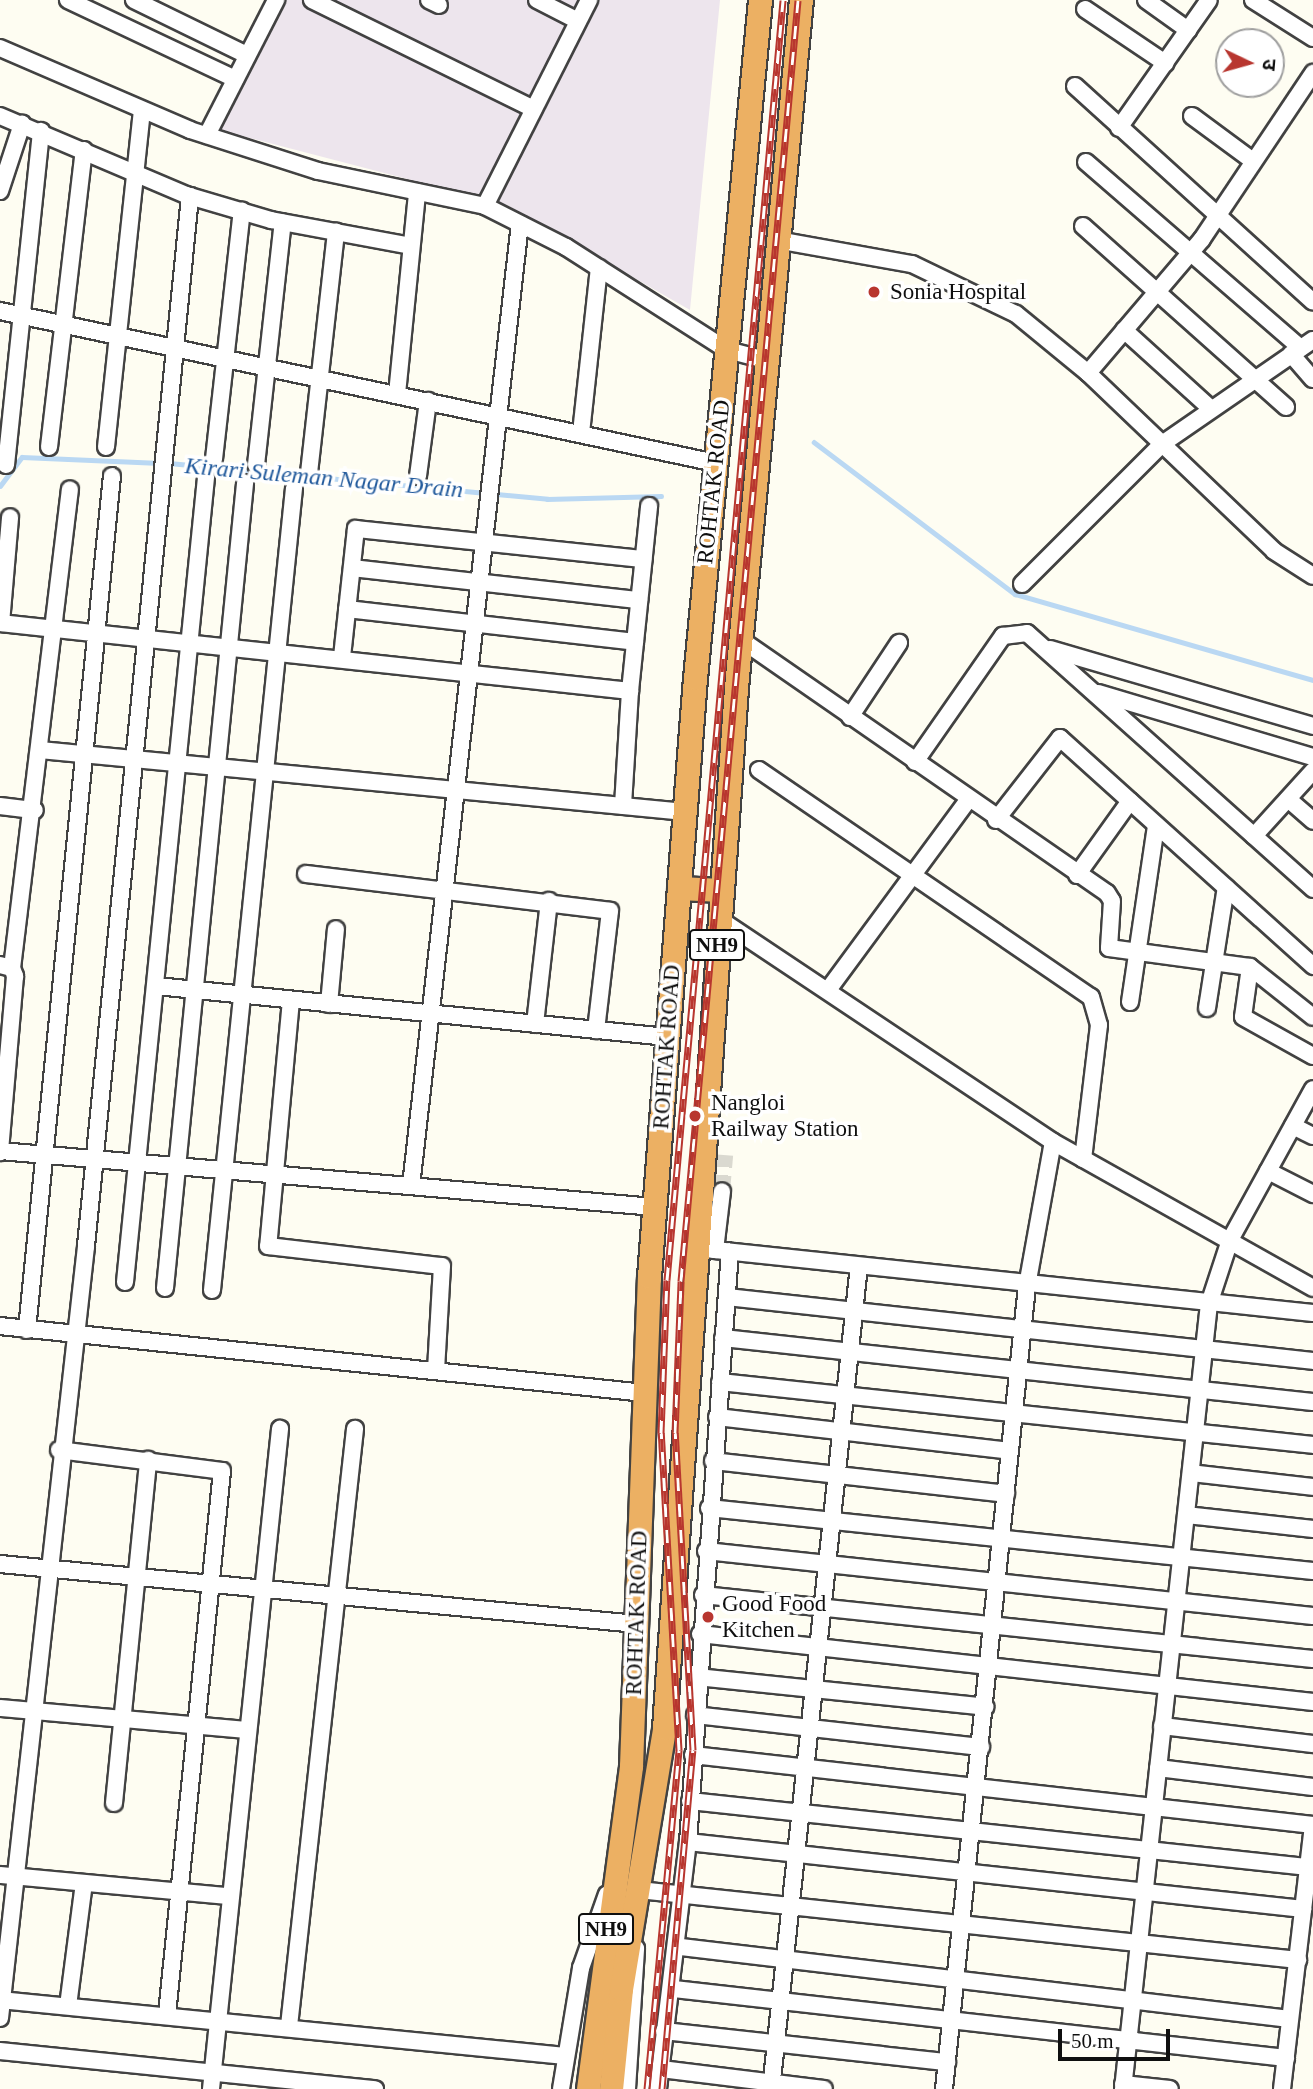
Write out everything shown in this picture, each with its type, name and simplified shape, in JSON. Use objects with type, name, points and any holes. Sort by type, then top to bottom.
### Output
[{"type":"highway","name":"ROHTAK ROAD","points":[[615,1870],[631,1766],[655,1207],[679,888],[760,0]]},
{"type":"highway","name":"ROHTAK ROAD","points":[[639,1890],[664,1728],[714,1249],[721,890],[740,639],[801,0]]},
{"type":"highway","points":[[679,888],[721,890]]},
{"type":"highway","name":"NH9","points":[[611,2089],[609,1989],[615,1870]]},
{"type":"highway","name":"NH9","points":[[588,2089],[609,1989],[639,1890]]},
{"type":"street","points":[[68,0],[235,79]]},
{"type":"street","points":[[134,0],[247,55]]},
{"type":"street","points":[[312,0],[534,109]]},
{"type":"street","points":[[537,0],[578,22]]},
{"type":"street","points":[[485,206],[589,0]]},
{"type":"street","points":[[1146,0],[1188,30]]},
{"type":"street","points":[[1119,128],[1209,0]]},
{"type":"street","points":[[1253,0],[1313,38]]},
{"type":"street","points":[[207,135],[247,55],[269,2]]},
{"type":"street","points":[[1085,9],[1165,63]]},
{"type":"street","points":[[0,48],[142,111],[207,135],[318,171],[485,206],[599,268],[727,350],[766,360]]},
{"type":"street","points":[[1088,373],[1190,252],[1313,73]]},
{"type":"street","points":[[1075,86],[1215,218],[1313,302]]},
{"type":"street","points":[[106,447],[120,337],[142,111]]},
{"type":"street","points":[[0,116],[190,196],[283,222],[411,246]]},
{"type":"street","points":[[1192,116],[1253,161]]},
{"type":"street","points":[[0,191],[22,124]]},
{"type":"street","points":[[6,465],[41,131]]},
{"type":"street","points":[[49,447],[84,150]]},
{"type":"street","points":[[1086,162],[1302,347],[1313,379]]},
{"type":"street","points":[[397,394],[417,192]]},
{"type":"street","points":[[0,2018],[7,1876],[31,1709],[94,1159],[190,196]]},
{"type":"street","points":[[214,460],[242,211]]},
{"type":"street","points":[[256,466],[269,368],[283,222]]},
{"type":"street","points":[[411,1186],[520,224]]},
{"type":"street","points":[[1083,226],[1286,407]]},
{"type":"street","points":[[309,473],[336,232]]},
{"type":"street","points":[[777,240],[912,264],[1016,314],[1088,373],[1274,551],[1313,576]]},
{"type":"street","points":[[581,433],[599,268]]},
{"type":"street","points":[[0,311],[716,463]]},
{"type":"street","points":[[1124,330],[1210,408]]},
{"type":"street","points":[[1022,584],[1162,444],[1210,408],[1302,347]]},
{"type":"street","points":[[418,476],[428,401]]},
{"type":"street","points":[[27,1330],[88,754],[112,476]]},
{"type":"street","points":[[125,1282],[206,477]]},
{"type":"street","points":[[165,1288],[245,483]]},
{"type":"street","points":[[212,1290],[294,488]]},
{"type":"street","points":[[70,490],[35,810],[6,967],[0,1151],[655,1207]]},
{"type":"street","points":[[623,806],[630,691],[649,506]]},
{"type":"street","points":[[10,517],[1,623],[146,639],[278,649],[630,691]]},
{"type":"street","points":[[342,657],[356,529],[643,559]]},
{"type":"street","points":[[352,568],[639,600]]},
{"type":"street","points":[[347,609],[635,642]]},
{"type":"street","points":[[915,762],[1003,636],[1018,630],[1043,647],[1313,889]]},
{"type":"street","points":[[740,639],[996,820],[1111,897],[1109,948],[1250,967],[1313,1017]]},
{"type":"street","points":[[850,717],[899,643]]},
{"type":"street","points":[[1043,647],[1313,726]]},
{"type":"street","points":[[1093,692],[1313,757]]},
{"type":"street","points":[[996,820],[1060,738],[1313,966]]},
{"type":"street","points":[[40,750],[685,812]]},
{"type":"street","points":[[760,770],[1091,997],[1100,1010],[1083,1159]]},
{"type":"street","points":[[1254,836],[1313,771]]},
{"type":"street","points":[[1288,799],[1313,821]]},
{"type":"street","points":[[828,990],[968,800]]},
{"type":"street","points":[[1076,875],[1130,802]]},
{"type":"street","points":[[0,806],[35,810]]},
{"type":"street","points":[[1130,1002],[1156,825]]},
{"type":"street","points":[[306,874],[446,888],[610,911],[596,1030]]},
{"type":"street","points":[[1207,1007],[1226,887]]},
{"type":"street","points":[[535,1024],[549,901]]},
{"type":"street","points":[[719,919],[1053,1142],[1313,1288]]},
{"type":"street","points":[[329,1004],[335,929]]},
{"type":"street","points":[[1250,967],[1243,1017],[1313,1056]]},
{"type":"street","points":[[156,986],[668,1037]]},
{"type":"street","points":[[291,1000],[266,1239],[273,1250],[445,1269],[436,1370]]},
{"type":"street","points":[[1170,2089],[1123,2087],[1209,1304],[1230,1240],[1313,1089]]},
{"type":"street","points":[[1293,1126],[1313,1136]]},
{"type":"street","points":[[944,2089],[969,1871],[1027,1286],[1053,1142]]},
{"type":"street","points":[[1268,1171],[1313,1194]]},
{"type":"street","points":[[658,2089],[677,1896],[688,1842],[709,1508],[727,1297],[714,1249],[722,1191]]},
{"type":"street","points":[[714,1249],[1027,1286],[1313,1313]]},
{"type":"street","points":[[772,2086],[859,1266]]},
{"type":"street","points":[[727,1297],[1313,1361]]},
{"type":"street","points":[[0,1326],[72,1336],[436,1370],[645,1393]]},
{"type":"street","points":[[723,1338],[1313,1402]]},
{"type":"street","points":[[720,1382],[846,1392],[1313,1445]]},
{"type":"street","points":[[717,1418],[1010,1451]]},
{"type":"street","points":[[212,2081],[228,1896],[280,1429]]},
{"type":"street","points":[[289,2026],[355,1429]]},
{"type":"street","points":[[59,1450],[222,1471],[167,2014]]},
{"type":"street","points":[[114,1803],[148,1460]]},
{"type":"street","points":[[713,1461],[1006,1494]]},
{"type":"street","points":[[1191,1473],[1313,1487]]},
{"type":"street","points":[[709,1508],[1002,1541],[1313,1571]]},
{"type":"street","points":[[1186,1515],[1313,1529]]},
{"type":"street","points":[[706,1551],[1313,1616]]},
{"type":"street","points":[[0,1564],[637,1624]]},
{"type":"street","points":[[703,1595],[1313,1659]]},
{"type":"street","points":[[700,1634],[989,1664],[1167,1688],[1313,1702]]},
{"type":"street","points":[[697,1676],[985,1707]]},
{"type":"street","points":[[0,1708],[247,1730]]},
{"type":"street","points":[[695,1715],[981,1747]]},
{"type":"street","points":[[1163,1726],[1313,1744]]},
{"type":"street","points":[[693,1755],[1153,1810],[1313,1826],[1282,2089]]},
{"type":"street","points":[[1158,1768],[1313,1787]]},
{"type":"street","points":[[690,1801],[802,1810],[1149,1852],[1308,1867]]},
{"type":"street","points":[[688,1842],[797,1856],[969,1871],[1303,1909]]},
{"type":"street","name":"ROHTAK ROAD","points":[[561,2089],[581,1968],[615,1870]]},
{"type":"street","points":[[7,1876],[228,1896]]},
{"type":"street","points":[[68,2006],[84,1883]]},
{"type":"street","points":[[639,1890],[963,1928],[1297,1960]]},
{"type":"street","name":"ROHTAK ROAD","points":[[627,2089],[639,1890]]},
{"type":"street","points":[[681,1947],[1290,2019]]},
{"type":"street","points":[[674,1989],[1286,2057]]},
{"type":"street","points":[[1,2000],[217,2018],[565,2056]]},
{"type":"street","points":[[664,2031],[947,2062]]},
{"type":"street","points":[[0,2051],[212,2081],[376,2089]]},
{"type":"street","points":[[670,2070],[772,2086],[824,2089]]},
{"type":"shaded area","points":[[286,0],[720,0],[690,310],[507,205],[219,130]]},
{"type":"waterway","name":"Kirari Suleman Nagar Drain","points":[[814,442],[1015,594],[1313,680]]},
{"type":"waterway","name":"Kirari Suleman Nagar Drain","points":[[0,486],[22,457],[160,463]]},
{"type":"waterway","name":"Kirari Suleman Nagar Drain","points":[[169,463],[547,499],[661,496]]},
{"type":"tunnel","points":[[722,1191],[725,1155]]},
{"type":"railway","points":[[647,2089],[679,1750],[661,1433],[667,1280],[783,0]]},
{"type":"railway","points":[[662,2089],[693,1750],[675,1433],[681,1281],[798,0]]},
{"type":"place","name":"Sonia Hospital","points":[[874,292]]},
{"type":"place","name":"Nangloi Railway Station","points":[[695,1116]]},
{"type":"place","name":"Good Food Kitchen","points":[[708,1617]]}]
